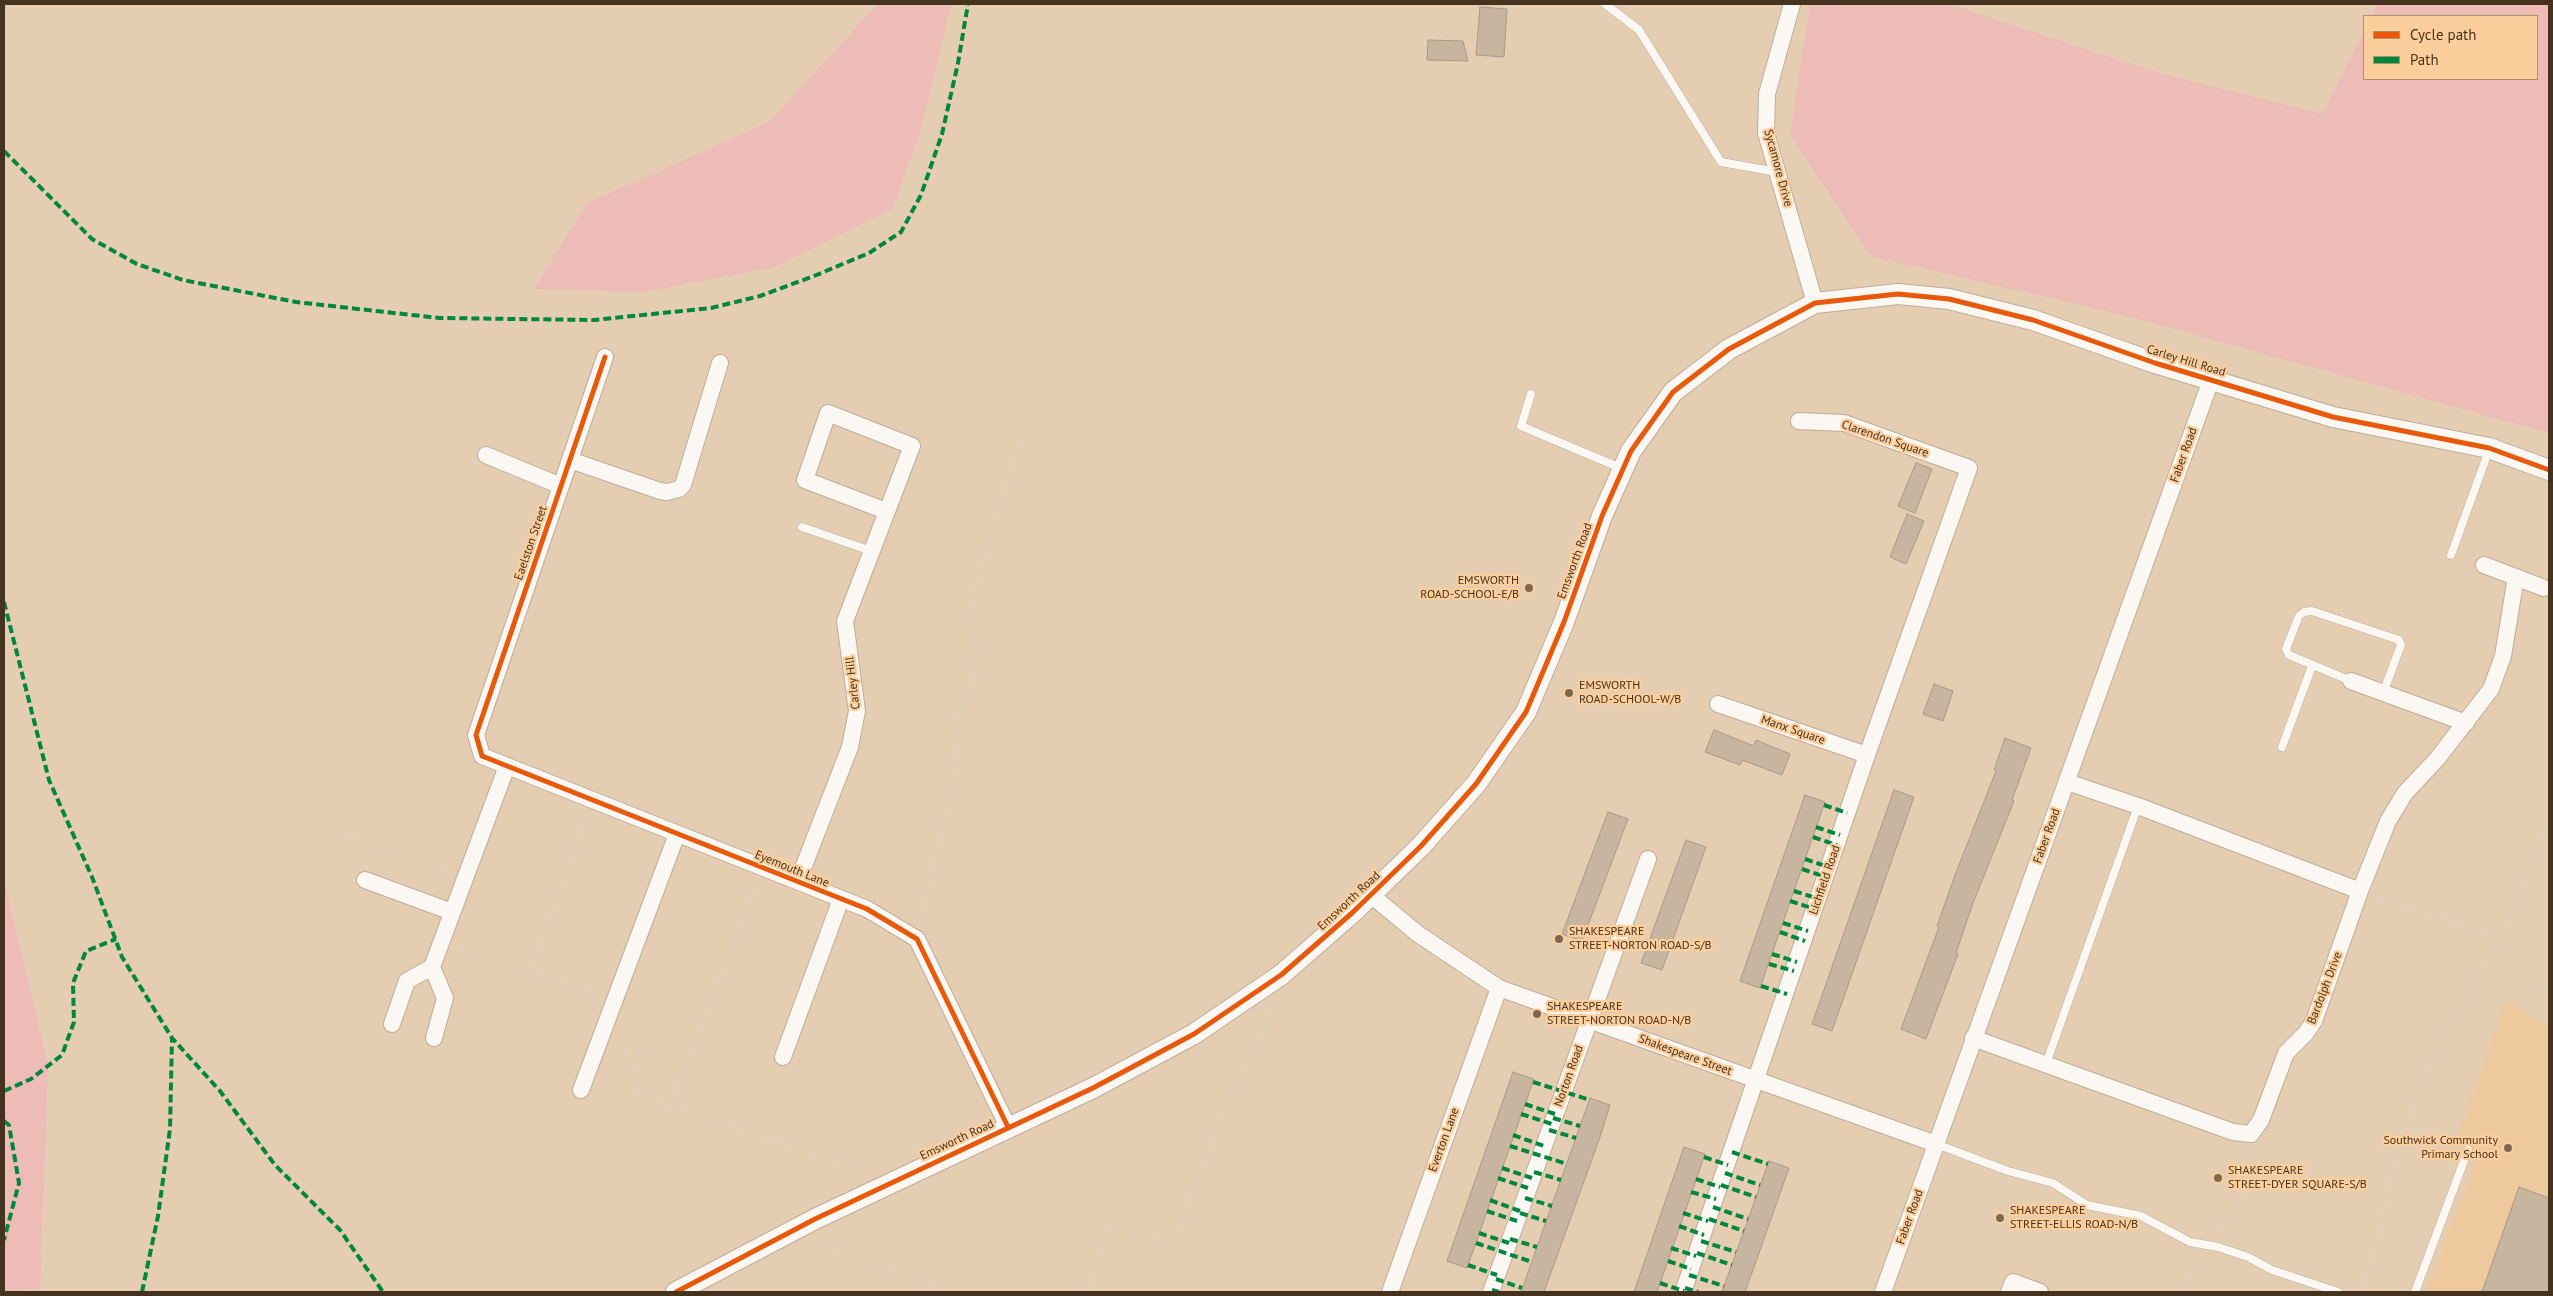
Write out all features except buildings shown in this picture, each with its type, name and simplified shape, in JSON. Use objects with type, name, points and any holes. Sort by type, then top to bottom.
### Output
[{"type":"street","name":"Sycamore Drive","points":[[1792,4],[1767,94],[1766,133],[1815,303]]},
{"type":"street","name":"Carley Hill Road","points":[[1815,303],[1898,294],[1949,298],[2033,320],[2211,380],[2333,417],[2489,448],[2549,470]]},
{"type":"street","name":"Emsworth Road","points":[[686,1290],[791,1232],[1093,1088],[1194,1034],[1281,975],[1371,895],[1421,846],[1476,784],[1526,712],[1564,622],[1602,516],[1631,451],[1673,392],[1729,349],[1815,303]]},
{"type":"street","name":"Eaelston Street","points":[[476,735],[605,357]]},
{"type":"street","points":[[570,460],[660,491],[667,492],[679,489],[683,485],[720,363]]},
{"type":"street","name":"Faber Road","points":[[1883,1292],[2211,380]]},
{"type":"street","name":"Carley Hill","points":[[798,881],[850,747],[857,711],[845,621],[912,446],[828,413],[805,480],[886,512]]},
{"type":"street","name":"Clarendon Square","points":[[1799,421],[1844,423],[1969,468]]},
{"type":"street","points":[[486,455],[561,486]]},
{"type":"street","name":"Lichfield Road","points":[[1683,1292],[1757,1081],[1867,755],[1969,468]]},
{"type":"street","points":[[2484,564],[2544,588]]},
{"type":"street","name":"Bardolph Drive","points":[[2251,1134],[2261,1120],[2286,1053],[2306,1034],[2314,1021],[2360,891],[2388,821],[2401,800],[2466,723],[2491,689],[2503,656],[2516,577]]},
{"type":"street","points":[[2351,681],[2466,723]]},
{"type":"street","name":"Manx Square","points":[[1718,704],[1867,755]]},
{"type":"street","name":"Eyemouth Lane","points":[[476,735],[482,756],[842,899],[867,910],[917,939]]},
{"type":"street","points":[[392,1024],[407,981],[432,967],[507,766]]},
{"type":"street","points":[[2067,782],[2138,806],[2360,891]]},
{"type":"street","points":[[582,1090],[677,834]]},
{"type":"street","name":"Norton Road","points":[[1491,1292],[1588,1020],[1648,859]]},
{"type":"street","points":[[365,880],[452,912]]},
{"type":"street","name":"Shakespeare Street","points":[[1371,895],[1418,934],[1499,988],[1936,1144]]},
{"type":"street","name":"Eyemouth Lane","points":[[783,1057],[842,899]]},
{"type":"street","points":[[917,939],[1008,1127]]},
{"type":"street","points":[[432,967],[445,998],[434,1038]]},
{"type":"street","name":"Everton Lane","points":[[1390,1292],[1499,988]]},
{"type":"street","points":[[1973,1038],[2233,1132],[2251,1134]]},
{"type":"street","points":[[2009,1292],[2013,1282],[2040,1292]]},
{"type":"lane","points":[[1605,4],[1639,30],[1721,162],[1777,172]]},
{"type":"lane","points":[[1532,394],[1521,426],[1623,469]]},
{"type":"lane","points":[[2452,555],[2489,448]]},
{"type":"lane","points":[[802,527],[871,551]]},
{"type":"lane","points":[[2351,681],[2294,659],[2286,649],[2299,616],[2304,612],[2312,611],[2399,640],[2401,645],[2384,693]]},
{"type":"lane","points":[[2282,747],[2312,666]]},
{"type":"lane","points":[[2046,1064],[2138,806]]},
{"type":"lane","points":[[1936,1144],[2008,1171],[2054,1183],[2087,1205],[2141,1216],[2190,1242],[2248,1257],[2272,1270],[2338,1292]]},
{"type":"lane","points":[[2415,1292],[2468,1150]]},
{"type":"path","points":[[917,939],[954,780],[953,760],[960,715],[976,671],[976,650],[966,621],[1021,437]]},
{"type":"path","points":[[532,971],[592,800]]},
{"type":"path","points":[[2359,1292],[2376,1240],[2396,1156],[2417,1095],[2433,1056],[2500,937],[2549,822]]},
{"type":"path","points":[[343,835],[465,878]]},
{"type":"path","points":[[671,1105],[762,867]]},
{"type":"path","points":[[2360,891],[2500,937]]},
{"type":"path","points":[[442,939],[615,1001]]},
{"type":"path","points":[[1086,1292],[1110,1226],[1174,1244],[1226,1098],[1265,1032],[1281,975]]},
{"type":"path","points":[[2543,988],[2549,995]]},
{"type":"path","points":[[600,1039],[643,1056],[632,1092],[848,1165],[868,1194]]},
{"type":"path","points":[[2181,1292],[2192,1265],[2239,1201],[2250,1163],[2251,1134]]},
{"type":"path","points":[[791,1232],[945,1292]]},
{"type":"shaded area","points":[[878,4],[951,4],[921,131],[892,209],[775,267],[644,292],[534,289],[587,203],[769,122]]},
{"type":"shaded area","points":[[1810,4],[1948,4],[2169,76],[2322,114],[2363,32],[2363,80],[2538,80],[2538,15],[2372,15],[2377,4],[2549,4],[2549,433],[2127,316],[1870,256],[1790,134]]},
{"type":"shaded area","points":[[4,880],[48,1065],[40,1288],[4,1292]]},
{"type":"shaded area","name":"Southwick Community Primary School","points":[[2506,1001],[2549,1026],[2549,1292],[2426,1292],[2479,1153],[2455,1144]]},
{"type":"marked path","points":[[4,151],[92,239],[137,264],[183,280],[296,302],[439,318],[594,320],[711,308],[760,296],[814,276],[869,253],[901,232],[921,195],[942,134],[958,63],[968,4]]},
{"type":"marked path","points":[[4,602],[49,780],[92,877],[122,957],[172,1038],[220,1091],[275,1165],[340,1230],[383,1292]]},
{"type":"marked path","points":[[1824,805],[1847,813]]},
{"type":"marked path","points":[[1816,827],[1840,835]]},
{"type":"marked path","points":[[1813,837],[1837,845]]},
{"type":"marked path","points":[[1805,859],[1829,867]]},
{"type":"marked path","points":[[1802,869],[1826,877]]},
{"type":"marked path","points":[[1794,891],[1819,899]]},
{"type":"marked path","points":[[1790,901],[1815,909]]},
{"type":"marked path","points":[[1783,923],[1808,931]]},
{"type":"marked path","points":[[1780,932],[1805,941]]},
{"type":"marked path","points":[[4,1091],[31,1079],[62,1055],[74,1022],[73,983],[86,951],[116,939]]},
{"type":"marked path","points":[[1772,954],[1797,962]]},
{"type":"marked path","points":[[1769,964],[1794,971]]},
{"type":"marked path","points":[[1761,986],[1787,994]]},
{"type":"marked path","points":[[142,1292],[158,1216],[170,1129],[172,1038]]},
{"type":"marked path","points":[[1533,1082],[1590,1100]]},
{"type":"marked path","points":[[1525,1104],[1555,1114]]},
{"type":"marked path","points":[[1521,1114],[1552,1124]]},
{"type":"marked path","points":[[1553,1118],[1580,1126]]},
{"type":"marked path","points":[[4,1121],[9,1125],[19,1183],[4,1240]]},
{"type":"marked path","points":[[1549,1130],[1576,1138]]},
{"type":"marked path","points":[[1513,1135],[1544,1146]]},
{"type":"marked path","points":[[1510,1146],[1567,1164]]},
{"type":"marked path","points":[[1732,1152],[1768,1164]]},
{"type":"marked path","points":[[1704,1157],[1728,1165]]},
{"type":"marked path","points":[[1502,1168],[1532,1178]]},
{"type":"marked path","points":[[1534,1172],[1561,1180]]},
{"type":"marked path","points":[[1725,1173],[1760,1185]]},
{"type":"marked path","points":[[1498,1178],[1528,1188]]},
{"type":"marked path","points":[[1696,1179],[1720,1187]]},
{"type":"marked path","points":[[1721,1185],[1756,1197]]},
{"type":"marked path","points":[[1691,1192],[1716,1199]]},
{"type":"marked path","points":[[1525,1198],[1552,1206]]},
{"type":"marked path","points":[[1490,1200],[1520,1211]]},
{"type":"marked path","points":[[1713,1207],[1748,1219]]},
{"type":"marked path","points":[[1487,1211],[1517,1221]]},
{"type":"marked path","points":[[1520,1213],[1546,1221]]},
{"type":"marked path","points":[[1683,1213],[1708,1221]]},
{"type":"marked path","points":[[1709,1219],[1744,1231]]},
{"type":"marked path","points":[[1679,1226],[1704,1235]]},
{"type":"marked path","points":[[1479,1233],[1509,1243]]},
{"type":"marked path","points":[[1510,1239],[1537,1247]]},
{"type":"marked path","points":[[1701,1241],[1736,1252]]},
{"type":"marked path","points":[[1476,1243],[1532,1262]]},
{"type":"marked path","points":[[1671,1248],[1696,1256]]},
{"type":"marked path","points":[[1697,1253],[1732,1265]]},
{"type":"marked path","points":[[1668,1261],[1691,1269]]},
{"type":"marked path","points":[[1468,1265],[1497,1275]]},
{"type":"marked path","points":[[1689,1275],[1724,1286]]},
{"type":"marked path","points":[[1496,1279],[1522,1288]]},
{"type":"marked path","points":[[1660,1283],[1684,1291]]},
{"type":"marked path","points":[[1685,1288],[1698,1292]]},
{"type":"marked path","points":[[1492,1290],[1499,1292]]},
{"type":"cycle path","points":[[676,1292],[815,1219],[1093,1088],[1194,1034],[1281,975],[1352,913],[1421,846],[1476,784],[1526,712],[1564,622],[1602,516],[1631,451],[1673,392],[1729,349],[1815,303],[1898,294],[1949,299],[2033,320],[2155,363],[2333,417],[2489,448],[2549,470]]},
{"type":"cycle path","points":[[605,357],[476,735],[482,756],[867,909],[917,939],[1008,1127]]},
{"type":"place","name":"EMSWORTH ROAD-SCHOOL-E/B","points":[[1529,588]]},
{"type":"place","name":"EMSWORTH ROAD-SCHOOL-W/B","points":[[1569,693]]},
{"type":"place","name":"SHAKESPEARE STREET-NORTON ROAD-S/B","points":[[1559,939]]},
{"type":"place","name":"SHAKESPEARE STREET-NORTON ROAD-N/B","points":[[1537,1014]]},
{"type":"place","name":"Southwick Community Primary School","points":[[2508,1148]]},
{"type":"place","name":"SHAKESPEARE STREET-DYER SQUARE-S/B","points":[[2218,1178]]},
{"type":"place","name":"SHAKESPEARE STREET-ELLIS ROAD-N/B","points":[[2000,1218]]}]
